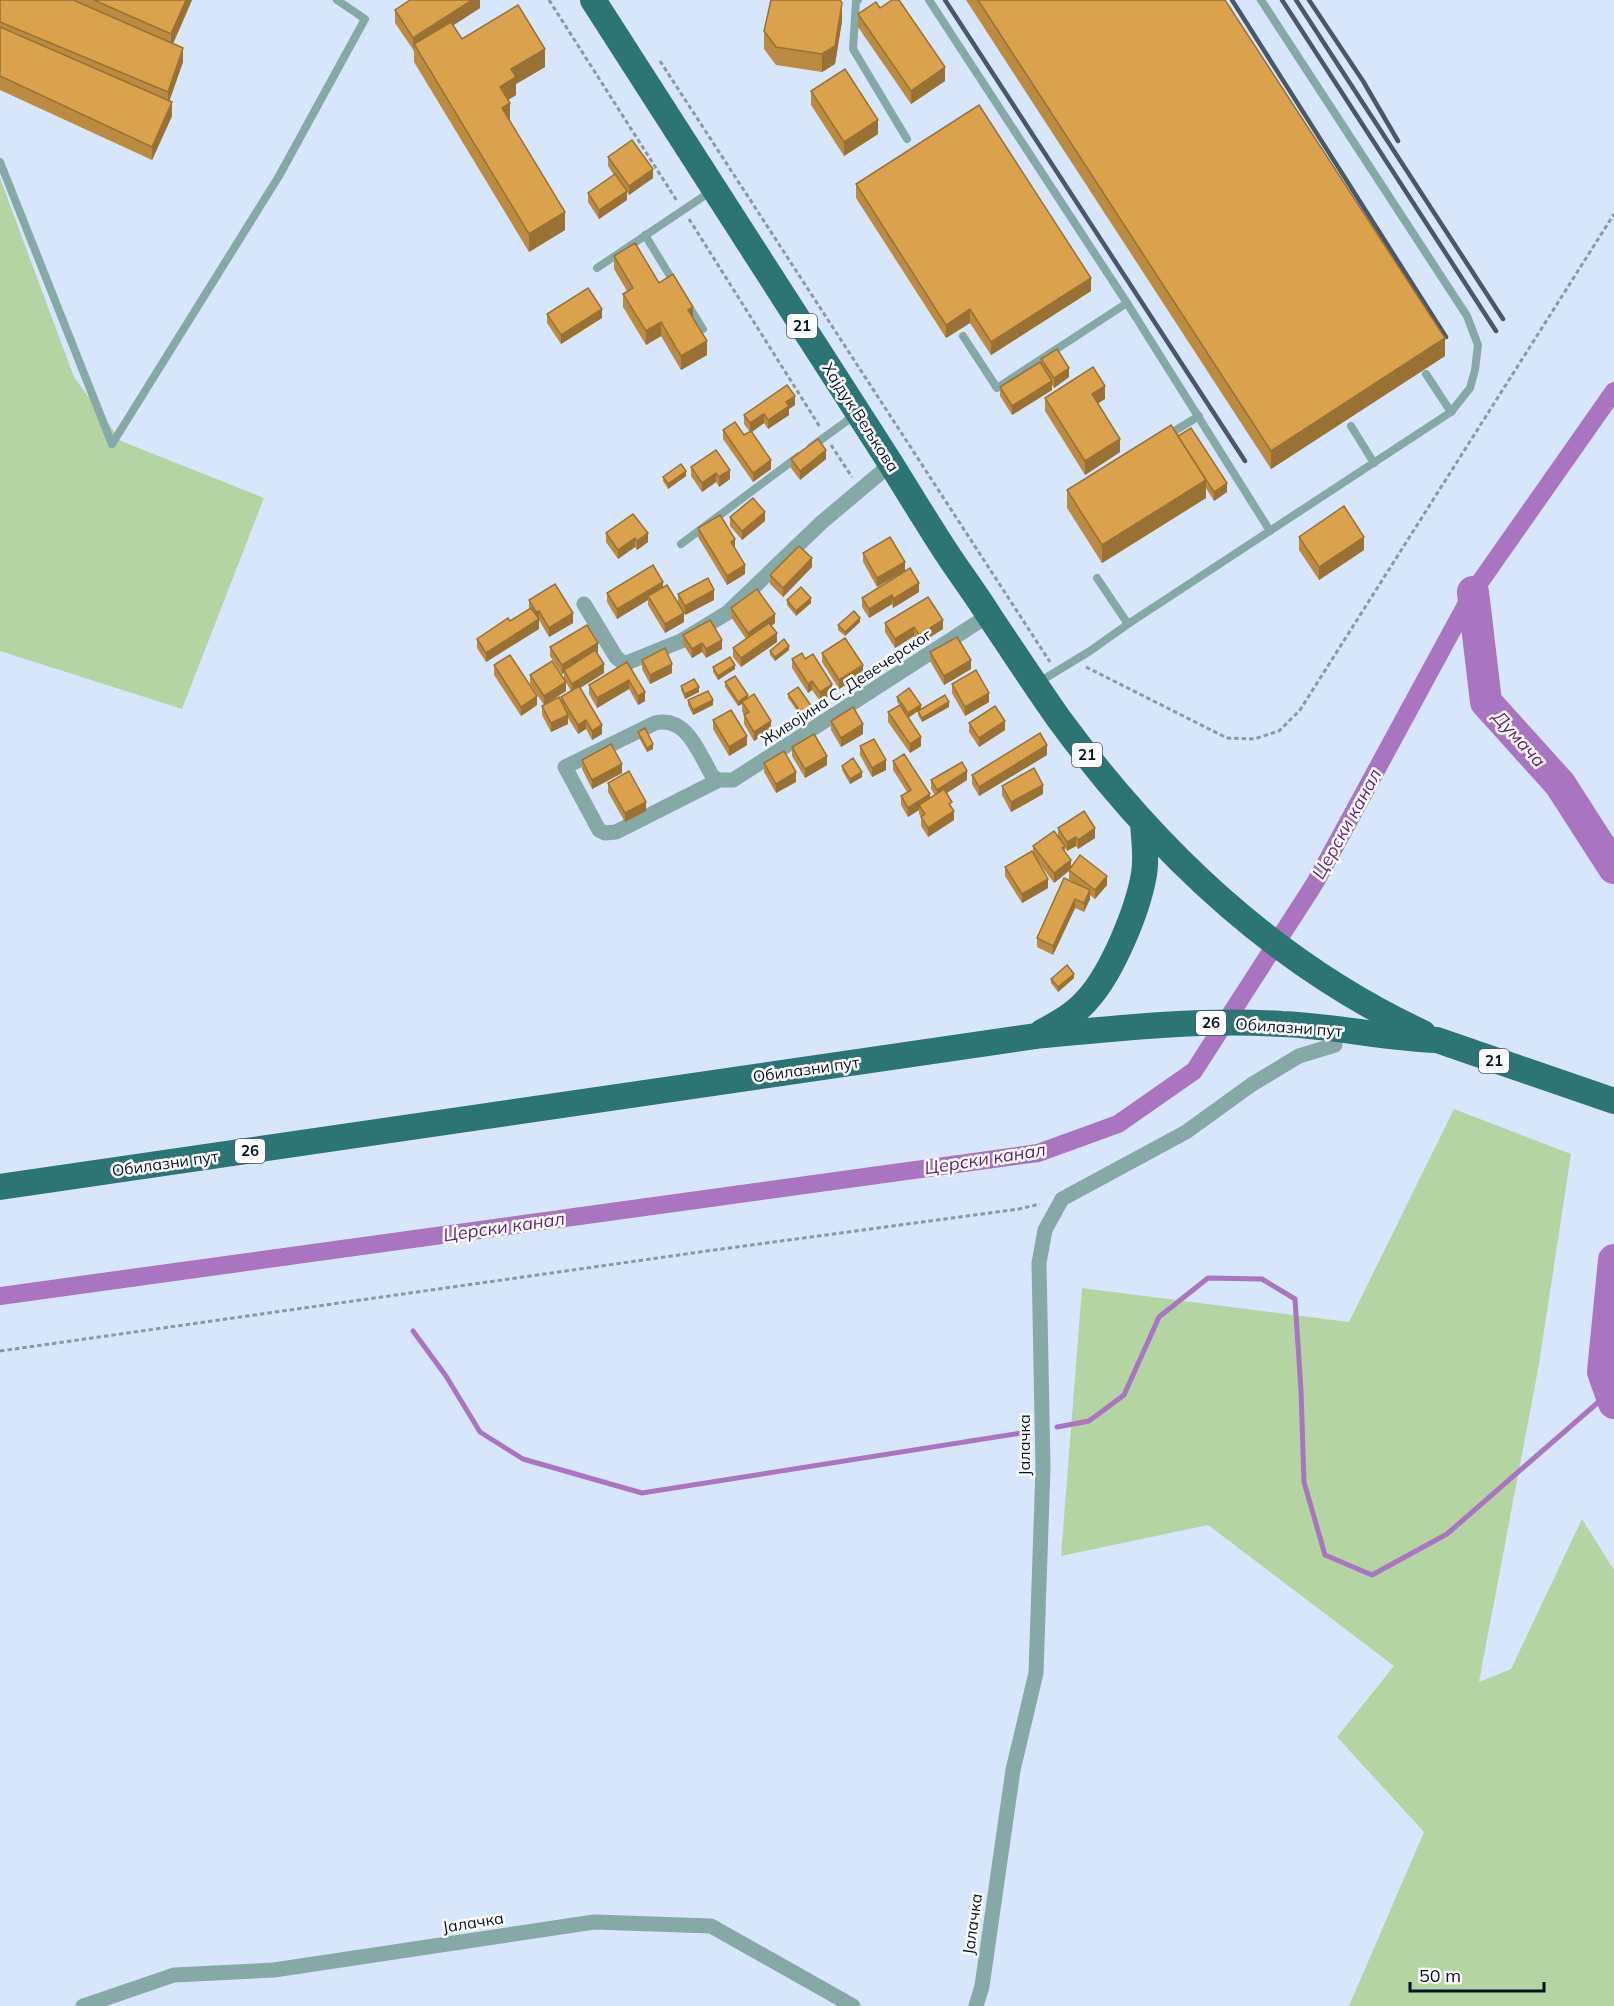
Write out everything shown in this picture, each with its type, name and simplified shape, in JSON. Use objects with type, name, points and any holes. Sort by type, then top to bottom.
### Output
[{"type":"main road","name":"Хајдук Вељкова","points":[[598,2],[939,542],[989,615],[1046,678],[1083,750],[1143,823]]},
{"type":"main road","name":"21","points":[[1143,823],[1207,888],[1281,950],[1328,982],[1382,1014],[1437,1040]]},
{"type":"main road","points":[[1036,1036],[1066,1018],[1086,1001],[1096,989],[1115,955],[1135,908],[1145,872],[1143,823]]},
{"type":"main road","name":"Обилазни пут","points":[[0,1187],[1036,1036],[1164,1025],[1241,1022],[1329,1036],[1437,1040],[1610,1100]]},
{"type":"street","points":[[584,604],[616,657],[624,664],[681,641],[727,614],[822,522],[891,464]]},
{"type":"street","name":"Живојина С. Девечерског","points":[[719,780],[616,832],[605,833],[599,831],[565,767],[654,723],[670,722],[685,731],[713,777],[719,780],[733,780],[989,615]]},
{"type":"street","points":[[1062,1199],[1186,1132],[1251,1085],[1329,1036]]},
{"type":"street","name":"Јалачка","points":[[976,2006],[982,1986],[1013,1770],[1036,1673],[1043,1468],[1039,1263],[1045,1230],[1062,1199]]},
{"type":"street","name":"Јалачка","points":[[83,2006],[174,1975],[274,1970],[594,1922],[711,1926],[854,2006]]},
{"type":"lane","points":[[0,162],[112,444],[279,176],[365,19],[337,0]]},
{"type":"lane","points":[[858,0],[856,1],[853,49],[907,139]]},
{"type":"lane","points":[[929,0],[1127,303],[1270,531]]},
{"type":"lane","points":[[1046,678],[1451,412],[1470,388],[1478,345],[1467,316],[1261,0]]},
{"type":"lane","points":[[597,268],[714,189]]},
{"type":"lane","points":[[645,235],[680,291]]},
{"type":"lane","points":[[686,301],[703,329]]},
{"type":"lane","points":[[963,336],[997,388],[1127,303]]},
{"type":"lane","points":[[1426,374],[1451,412]]},
{"type":"lane","points":[[681,544],[858,412]]},
{"type":"lane","points":[[1161,439],[1199,416]]},
{"type":"lane","points":[[1351,426],[1374,463]]},
{"type":"lane","points":[[1097,578],[1128,624]]},
{"type":"path","points":[[549,0],[861,489]]},
{"type":"path","points":[[658,59],[1046,678]]},
{"type":"path","points":[[1074,661],[1227,738],[1254,739],[1279,731],[1300,710],[1614,214]]},
{"type":"path","points":[[0,1351],[718,1249],[1019,1209],[1062,1199]]},
{"type":"green space","points":[[0,178],[74,377],[121,441],[264,498],[182,709],[0,651]]},
{"type":"green space","points":[[1454,1109],[1571,1154],[1539,1364],[1479,1682],[1511,1669],[1582,1519],[1614,1570],[1614,2006],[1349,2006],[1424,1832],[1337,1737],[1394,1666],[1208,1525],[1061,1556],[1082,1288],[1349,1322]]},
{"type":"building","points":[[0,0],[73,0],[183,48],[168,92],[0,22]]},
{"type":"building","points":[[94,0],[186,0],[171,34]]},
{"type":"building","points":[[410,0],[472,0],[413,38],[395,10]]},
{"type":"building","points":[[771,0],[840,0],[842,3],[835,46],[822,54],[776,47],[764,31]]},
{"type":"building","points":[[892,0],[899,0],[945,67],[911,91],[858,14],[876,2],[880,8]]},
{"type":"building","points":[[978,0],[1225,0],[1445,338],[1271,451]]},
{"type":"building","points":[[518,5],[545,49],[511,69],[516,77],[500,87],[510,103],[502,108],[565,212],[529,234],[414,44],[451,22],[462,39]]},
{"type":"building","points":[[0,27],[172,102],[152,147],[0,76]]},
{"type":"building","points":[[845,69],[878,120],[844,142],[811,91]]},
{"type":"building","points":[[979,105],[1091,278],[991,342],[970,309],[946,325],[856,184]]},
{"type":"building","points":[[632,140],[653,169],[629,186],[608,157]]},
{"type":"building","points":[[615,174],[627,191],[599,210],[588,193]]},
{"type":"building","points":[[635,243],[659,283],[673,274],[693,307],[688,310],[707,341],[681,356],[661,322],[646,331],[623,294],[633,288],[614,256]]},
{"type":"building","points":[[588,288],[602,309],[561,335],[547,314]]},
{"type":"building","points":[[1057,349],[1069,368],[1054,378],[1041,359]]},
{"type":"building","points":[[1040,362],[1052,381],[1012,406],[1000,387]]},
{"type":"building","points":[[1093,367],[1105,386],[1092,394],[1120,439],[1085,461],[1045,398]]},
{"type":"building","points":[[787,385],[795,396],[786,402],[789,406],[768,420],[764,414],[750,423],[744,415]]},
{"type":"building","points":[[735,422],[744,435],[751,431],[771,460],[753,473],[723,430]]},
{"type":"building","points":[[1171,425],[1206,480],[1102,545],[1067,490]]},
{"type":"building","points":[[1191,428],[1227,483],[1214,492],[1178,436]]},
{"type":"building","points":[[818,439],[826,450],[800,471],[791,459]]},
{"type":"building","points":[[716,450],[730,470],[719,477],[716,473],[702,483],[691,467]]},
{"type":"building","points":[[681,464],[686,471],[668,484],[663,477]]},
{"type":"building","points":[[753,498],[765,512],[742,531],[730,517]]},
{"type":"building","points":[[1344,506],[1364,537],[1319,567],[1299,537]]},
{"type":"building","points":[[633,514],[648,533],[637,541],[635,538],[618,550],[606,533]]},
{"type":"building","points":[[720,515],[735,539],[731,542],[745,565],[727,576],[698,528]]},
{"type":"building","points":[[890,537],[905,562],[877,578],[863,553]]},
{"type":"building","points":[[799,546],[812,558],[783,588],[770,575]]},
{"type":"building","points":[[653,565],[663,582],[617,609],[607,593]]},
{"type":"building","points":[[910,568],[919,583],[893,599],[892,595],[869,609],[862,598]]},
{"type":"building","points":[[708,578],[714,590],[685,606],[678,594]]},
{"type":"building","points":[[555,584],[573,613],[549,628],[529,600]]},
{"type":"building","points":[[667,585],[684,613],[665,624],[648,596]]},
{"type":"building","points":[[801,587],[811,598],[796,611],[787,600]]},
{"type":"building","points":[[757,589],[775,614],[748,633],[731,608]]},
{"type":"building","points":[[928,597],[943,620],[919,635],[914,627],[895,639],[885,623]]},
{"type":"building","points":[[531,608],[539,619],[486,653],[477,639],[508,618],[510,621]]},
{"type":"building","points":[[854,611],[860,618],[845,632],[838,625]]},
{"type":"building","points":[[710,620],[722,640],[706,649],[702,643],[692,649],[683,635]]},
{"type":"building","points":[[769,623],[777,633],[741,658],[733,648]]},
{"type":"building","points":[[587,625],[598,643],[562,665],[550,647]]},
{"type":"building","points":[[957,637],[971,660],[944,676],[930,652]]},
{"type":"building","points":[[845,638],[863,665],[839,680],[822,653]]},
{"type":"building","points":[[784,639],[789,646],[775,657],[770,651]]},
{"type":"building","points":[[665,648],[672,664],[650,675],[642,660]]},
{"type":"building","points":[[595,650],[604,664],[572,684],[564,670]]},
{"type":"building","points":[[802,653],[805,659],[813,654],[832,684],[820,692],[812,681],[808,684],[792,659]]},
{"type":"building","points":[[510,655],[537,696],[521,707],[494,665]]},
{"type":"building","points":[[730,657],[735,665],[718,676],[713,667]]},
{"type":"building","points":[[552,661],[566,682],[544,696],[530,675]]},
{"type":"building","points":[[627,662],[645,692],[638,696],[629,680],[597,698],[589,685]]},
{"type":"building","points":[[976,670],[989,693],[965,707],[952,684]]},
{"type":"building","points":[[735,676],[748,695],[738,702],[725,682]]},
{"type":"building","points":[[694,679],[699,687],[685,694],[681,686]]},
{"type":"building","points":[[579,686],[602,725],[592,731],[586,720],[578,725],[561,697]]},
{"type":"building","points":[[798,687],[812,707],[802,714],[788,694]]},
{"type":"building","points":[[909,688],[921,705],[908,713],[897,697]]},
{"type":"building","points":[[708,691],[713,700],[693,710],[688,700]]},
{"type":"building","points":[[754,694],[771,721],[754,732],[744,715],[749,712],[742,702]]},
{"type":"building","points":[[945,695],[949,702],[922,718],[918,711]]},
{"type":"building","points":[[559,697],[568,715],[551,723],[542,706]]},
{"type":"building","points":[[900,705],[921,737],[910,744],[888,712]]},
{"type":"building","points":[[995,706],[1005,721],[979,738],[969,723]]},
{"type":"building","points":[[853,707],[863,724],[841,738],[831,721]]},
{"type":"building","points":[[731,710],[747,736],[729,747],[713,720]]},
{"type":"building","points":[[645,728],[653,744],[647,748],[638,732]]},
{"type":"building","points":[[1040,733],[1047,745],[979,787],[972,775]]},
{"type":"building","points":[[814,734],[827,756],[805,769],[792,747]]},
{"type":"building","points":[[874,739],[886,760],[872,768],[860,746]]},
{"type":"building","points":[[611,744],[622,764],[592,780],[582,760]]},
{"type":"building","points":[[784,751],[796,772],[776,784],[764,763]]},
{"type":"building","points":[[904,754],[930,794],[908,808],[901,796],[911,790],[893,761]]},
{"type":"building","points":[[853,758],[862,772],[850,779],[842,766]]},
{"type":"building","points":[[962,762],[967,771],[937,790],[931,780]]},
{"type":"building","points":[[1034,768],[1043,785],[1011,802],[1002,786]]},
{"type":"building","points":[[629,771],[646,802],[625,813],[608,783]]},
{"type":"building","points":[[944,789],[952,802],[949,804],[954,811],[928,828],[921,817],[925,814],[919,805]]},
{"type":"building","points":[[1084,811],[1095,828],[1078,840],[1076,837],[1067,842],[1058,828]]},
{"type":"building","points":[[1054,831],[1065,846],[1062,848],[1071,860],[1054,873],[1033,846]]},
{"type":"building","points":[[1032,851],[1048,879],[1022,894],[1005,867]]},
{"type":"building","points":[[1080,855],[1107,876],[1095,890],[1069,870]]},
{"type":"building","points":[[1064,878],[1090,890],[1084,903],[1075,899],[1053,946],[1037,938]]},
{"type":"building","points":[[1067,965],[1074,974],[1058,987],[1051,979]]},
{"type":"waterway","name":"Церски канал","points":[[0,1296],[1038,1153],[1118,1124],[1194,1071],[1315,883],[1473,592],[1614,391]]},
{"type":"waterway","name":"Думача","points":[[1473,592],[1486,702],[1560,784],[1614,868]]},
{"type":"waterway","name":"Думача","points":[[1614,1260],[1603,1372],[1614,1403]]},
{"type":"waterway","points":[[1057,1427],[1089,1421],[1124,1395],[1159,1317],[1208,1278],[1262,1279],[1295,1299],[1304,1482],[1325,1555],[1372,1575],[1447,1534],[1610,1392]]},
{"type":"waterway","points":[[413,1331],[446,1376],[480,1432],[523,1459],[642,1493],[1027,1432]]},
{"type":"railway","points":[[945,0],[1245,461]]},
{"type":"railway","points":[[1232,0],[1446,337]]},
{"type":"railway","points":[[1282,0],[1496,331]]},
{"type":"railway","points":[[1296,0],[1503,319]]},
{"type":"railway","points":[[1309,0],[1363,81],[1398,141]]}]
